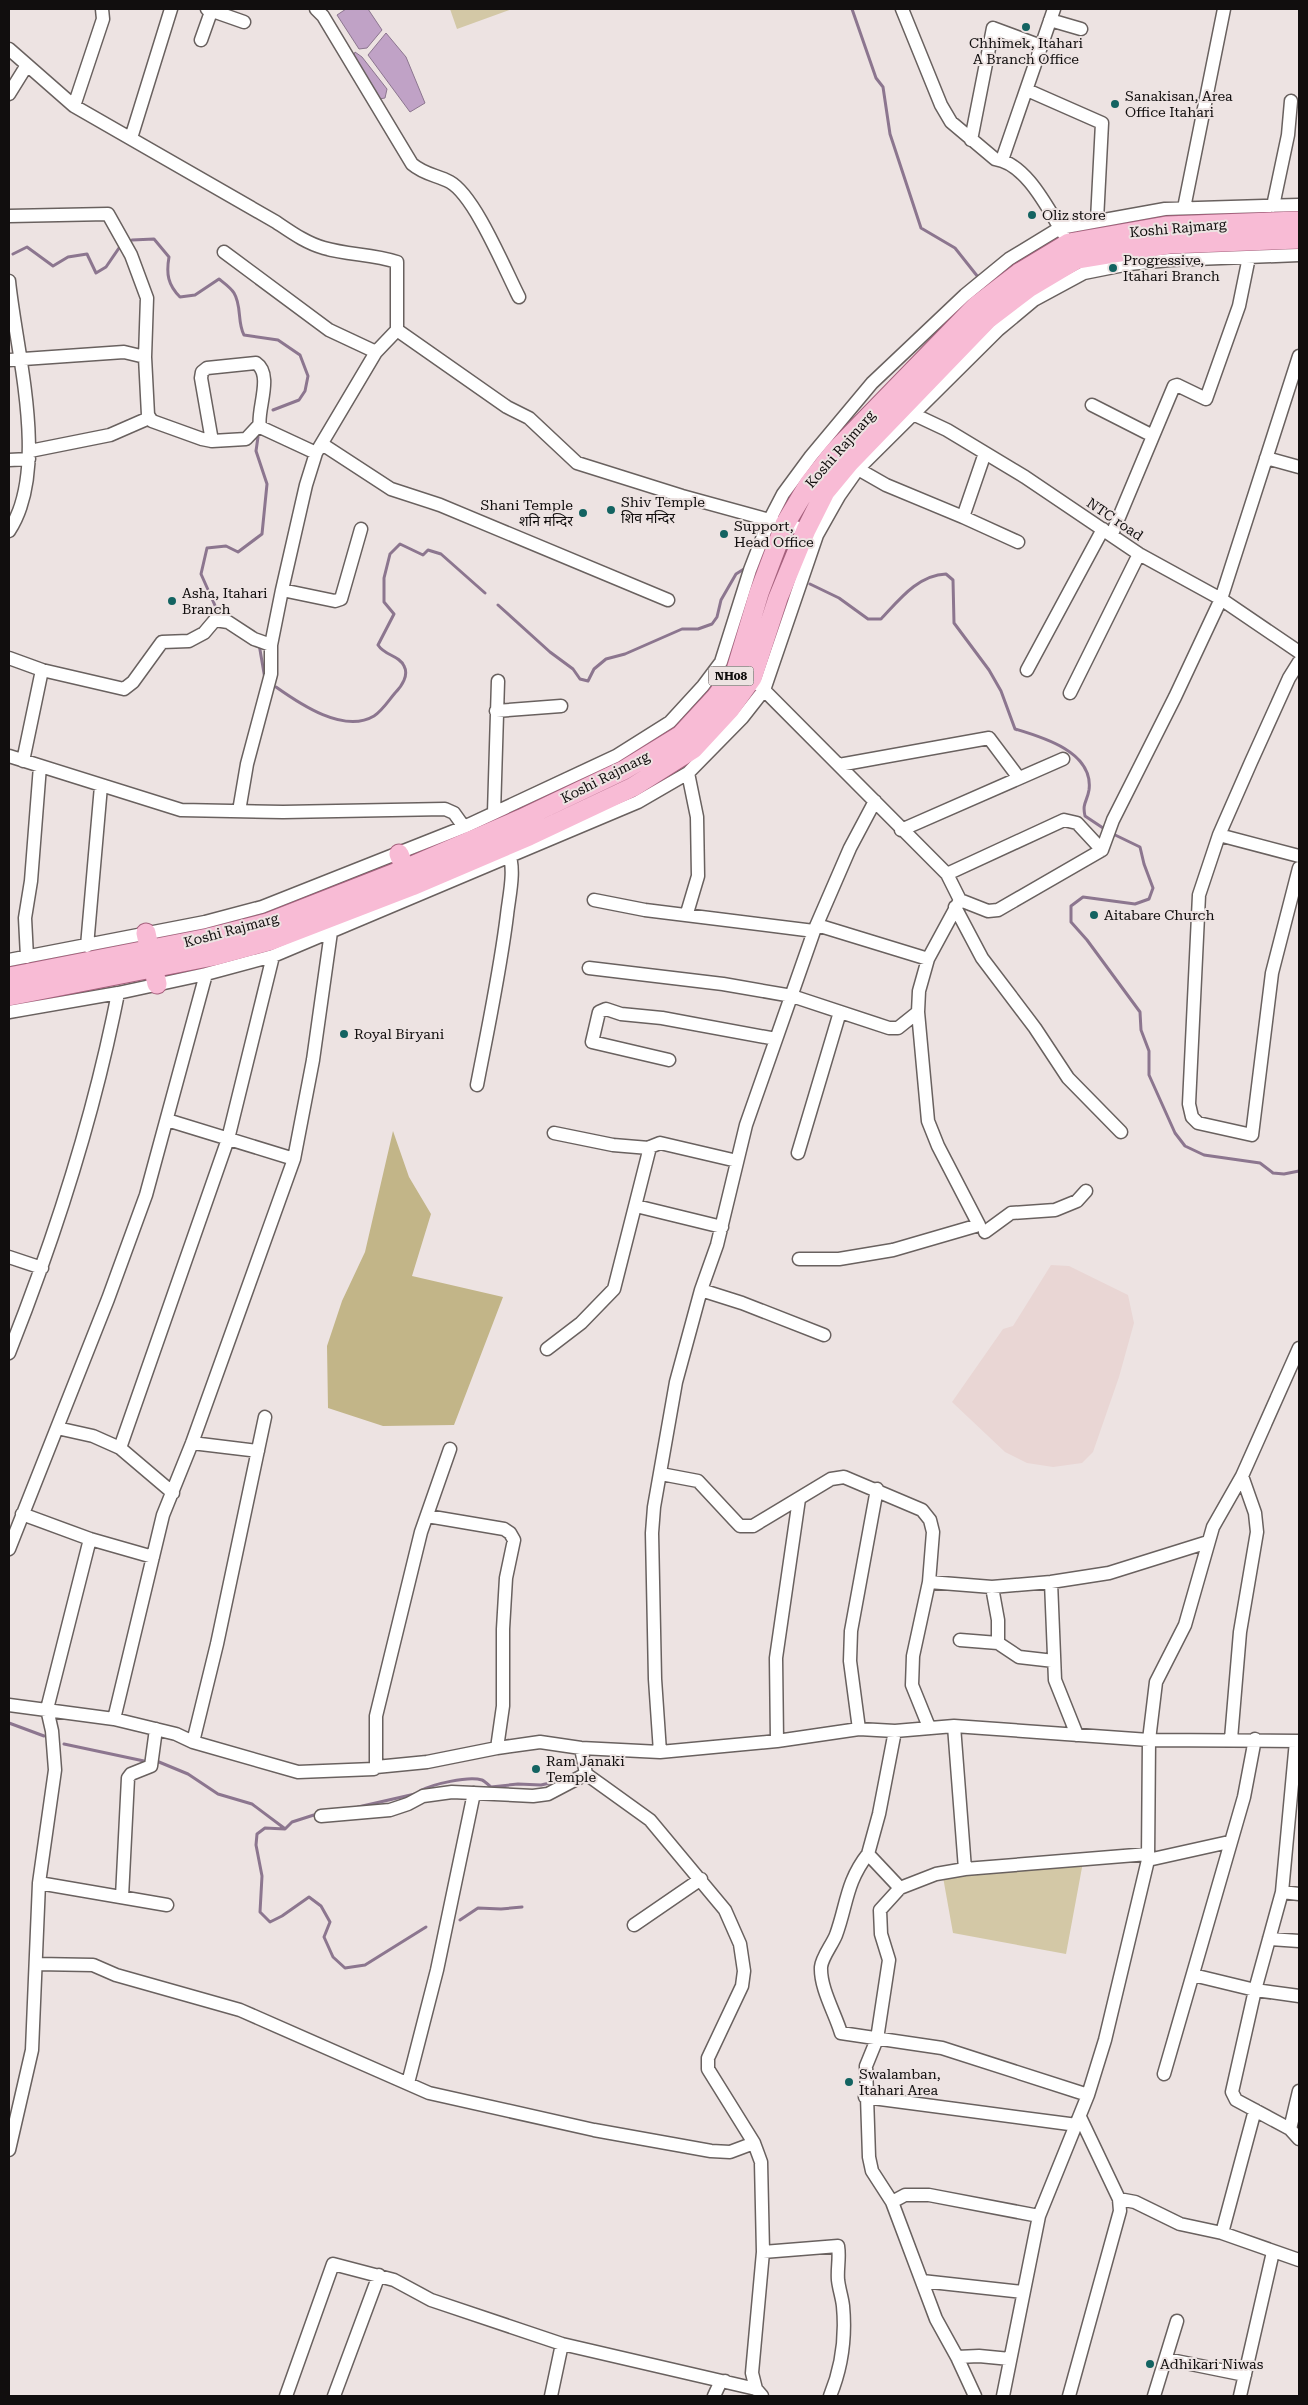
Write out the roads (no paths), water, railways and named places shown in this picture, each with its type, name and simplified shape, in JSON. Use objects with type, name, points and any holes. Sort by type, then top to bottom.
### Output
[{"type":"main road","name":"Koshi Rajmarg","points":[[9,978],[152,959],[272,940],[408,876],[624,770],[681,735],[716,697],[743,675],[759,593],[777,523],[835,451],[976,306],[1019,273],[1072,251],[1166,226],[1299,221]]},
{"type":"main road","name":"Koshi Rajmarg","points":[[408,876],[508,851],[633,787],[692,749],[730,709],[743,675],[786,601],[806,530],[825,492],[838,475],[988,320],[1030,288],[1072,251],[1299,239]]},
{"type":"main road","name":"Koshi Rajmarg","points":[[9,996],[152,959]]},
{"type":"street","points":[[74,106],[104,19],[102,9]]},
{"type":"street","points":[[131,138],[171,9]]},
{"type":"street","points":[[201,40],[210,9],[244,22]]},
{"type":"street","points":[[316,9],[323,16],[412,164],[423,173],[450,182],[471,205],[519,297]]},
{"type":"street","points":[[1184,208],[1224,9]]},
{"type":"street","points":[[904,10],[941,105],[952,122],[995,159],[1002,160],[1033,183],[1072,251],[1129,264],[1187,258],[1299,255]]},
{"type":"street","points":[[1002,160],[1052,14],[1081,29]]},
{"type":"street","points":[[971,140],[994,28],[1042,46]]},
{"type":"street","points":[[9,49],[74,106],[276,222],[299,238],[324,248],[382,257],[397,262],[396,330],[376,352],[319,449],[306,485],[282,590],[263,642],[271,674],[247,764],[239,811]]},
{"type":"street","points":[[9,94],[27,65]]},
{"type":"street","points":[[786,601],[817,535],[839,496],[858,469],[998,330],[1034,300],[1097,220],[1102,123],[1027,90]]},
{"type":"street","points":[[1273,206],[1288,135],[1291,101]]},
{"type":"street","points":[[1097,220],[1184,208],[1299,205]]},
{"type":"street","points":[[9,216],[108,214],[131,255],[147,298],[145,357],[149,418],[152,421],[212,441],[246,439],[259,425],[264,396],[262,369],[259,364],[252,363],[207,368],[202,372],[201,378],[212,441]]},
{"type":"street","points":[[224,252],[329,330],[376,352]]},
{"type":"street","points":[[1028,670],[1107,531],[1153,436],[1174,386],[1177,385],[1206,399],[1239,306],[1249,257]]},
{"type":"street","points":[[9,281],[15,358],[30,455],[29,471],[16,519],[9,531]]},
{"type":"street","points":[[396,330],[507,407],[529,418],[577,463],[806,530]]},
{"type":"street","points":[[15,358],[124,352],[145,357]]},
{"type":"street","points":[[957,904],[988,912],[998,910],[1104,846],[1113,820],[1175,697],[1220,599],[1299,356]]},
{"type":"street","points":[[1092,405],[1153,436]]},
{"type":"street","name":"NTC road","points":[[913,414],[948,430],[1107,531],[1139,554],[1220,599],[1299,652]]},
{"type":"street","points":[[9,460],[110,435],[149,418]]},
{"type":"street","points":[[259,425],[319,449],[391,489],[440,506],[668,600]]},
{"type":"street","points":[[963,517],[985,453]]},
{"type":"street","points":[[1266,458],[1299,467]]},
{"type":"street","points":[[858,469],[886,485],[1018,542]]},
{"type":"street","points":[[282,590],[335,600],[341,599],[361,529]]},
{"type":"street","points":[[1070,693],[1139,554]]},
{"type":"street","points":[[9,658],[42,670],[121,690],[133,682],[162,642],[189,641],[204,633],[215,620],[228,622],[263,642]]},
{"type":"street","points":[[1299,662],[1289,678],[1220,835],[1199,895],[1196,926],[1189,1104],[1192,1117],[1198,1123],[1252,1135],[1272,973],[1299,868]]},
{"type":"street","points":[[23,761],[42,670]]},
{"type":"street","points":[[743,675],[839,765],[901,830],[947,874],[957,904],[982,958],[1035,1028],[1068,1078],[1121,1132]]},
{"type":"street","points":[[477,1085],[500,968],[511,887],[508,851],[638,802],[688,773],[742,718],[743,675]]},
{"type":"street","points":[[9,960],[87,946],[152,959],[206,974],[273,956],[331,932],[408,876],[464,826],[616,756],[670,722],[703,686],[743,675]]},
{"type":"street","points":[[494,813],[498,681]]},
{"type":"street","points":[[496,711],[561,706]]},
{"type":"street","points":[[839,765],[989,738],[1019,778]]},
{"type":"street","points":[[9,756],[181,810],[445,809],[454,813],[464,826]]},
{"type":"street","points":[[901,830],[1063,759]]},
{"type":"street","points":[[27,957],[25,918],[40,766]]},
{"type":"street","points":[[686,913],[698,876],[696,817],[692,786],[688,773]]},
{"type":"street","points":[[87,946],[101,786]]},
{"type":"street","points":[[660,1752],[655,1679],[652,1533],[676,1382],[701,1290],[722,1227],[746,1125],[816,928],[850,848],[875,801]]},
{"type":"street","points":[[947,874],[1064,820],[1077,823],[1104,846]]},
{"type":"street","points":[[1220,835],[1299,856]]},
{"type":"street","points":[[9,1353],[42,1268],[89,1113],[108,1043],[118,993],[152,959],[205,922],[262,907],[408,876]]},
{"type":"street","points":[[594,900],[645,910],[816,928],[928,959]]},
{"type":"street","points":[[799,1259],[839,1259],[893,1250],[979,1225],[938,1146],[928,1122],[918,1012],[919,991],[928,959],[957,904]]},
{"type":"street","points":[[114,1719],[163,1514],[192,1443],[294,1159],[313,1060],[331,932]]},
{"type":"street","points":[[120,1448],[228,1139],[273,956]]},
{"type":"street","points":[[589,968],[723,984],[792,996],[893,1028],[898,1028],[918,1012]]},
{"type":"street","points":[[9,1549],[146,1194],[206,974]]},
{"type":"street","points":[[9,1012],[118,993]]},
{"type":"street","points":[[670,1060],[592,1042],[599,1012],[606,1009],[621,1014],[662,1018],[776,1039]]},
{"type":"street","points":[[798,1153],[840,1012]]},
{"type":"street","points":[[167,1120],[294,1159]]},
{"type":"street","points":[[554,1133],[613,1145],[650,1148]]},
{"type":"street","points":[[547,1349],[581,1323],[614,1289],[650,1148],[654,1144],[660,1143],[737,1161]]},
{"type":"street","points":[[984,1232],[1011,1213],[1055,1210],[1077,1201],[1086,1191]]},
{"type":"street","points":[[636,1206],[722,1227]]},
{"type":"street","points":[[9,1257],[42,1268]]},
{"type":"street","points":[[701,1290],[742,1303],[824,1335]]},
{"type":"street","points":[[1003,2396],[1039,2216],[1078,2122],[1105,2040],[1148,1857],[1149,1740],[1156,1682],[1185,1625],[1214,1527],[1242,1476],[1299,1348]]},
{"type":"street","points":[[193,1742],[265,1417]]},
{"type":"street","points":[[57,1428],[93,1436],[120,1448],[173,1493]]},
{"type":"street","points":[[192,1443],[258,1452]]},
{"type":"street","points":[[376,1767],[376,1716],[427,1516],[450,1449]]},
{"type":"street","points":[[661,1474],[698,1481],[740,1526],[746,1528],[831,1479],[844,1477],[877,1489],[922,1510],[930,1520],[933,1532],[929,1582],[913,1656],[912,1685],[929,1727]]},
{"type":"street","points":[[1230,1739],[1240,1632],[1257,1532],[1255,1513],[1242,1476]]},
{"type":"street","points":[[859,1729],[850,1661],[851,1631],[877,1489]]},
{"type":"street","points":[[777,1740],[776,1658],[799,1499]]},
{"type":"street","points":[[22,1514],[90,1539],[153,1557]]},
{"type":"street","points":[[427,1516],[504,1529],[510,1533],[514,1540],[506,1578],[503,1629],[503,1706],[497,1748]]},
{"type":"street","points":[[9,2150],[32,2050],[39,1883],[55,1770],[52,1731],[47,1709],[90,1539]]},
{"type":"street","points":[[929,1582],[992,1587],[1051,1582],[1109,1573],[1208,1542]]},
{"type":"street","points":[[1051,1582],[1055,1680],[1077,1735]]},
{"type":"street","points":[[992,1587],[998,1620],[998,1643]]},
{"type":"street","points":[[960,1640],[998,1643],[1020,1657],[1054,1661]]},
{"type":"street","points":[[9,1705],[114,1719],[176,1734],[193,1742],[298,1772],[374,1769],[376,1767],[427,1762],[497,1748],[540,1742],[581,1748],[660,1752],[777,1740],[859,1729],[895,1731],[954,1726],[1149,1740],[1255,1739],[1297,1741],[1293,1816],[1282,1892],[1254,1990],[1232,2092],[1236,2100],[1290,2129],[1299,2139]]},
{"type":"street","points":[[954,1726],[965,1869]]},
{"type":"street","points":[[122,1897],[128,1778],[130,1774],[151,1766],[156,1729]]},
{"type":"street","points":[[895,1731],[879,1814],[868,1854],[859,1865],[848,1891],[836,1935],[821,1966],[826,1988],[841,2033],[942,2048],[1088,2095]]},
{"type":"street","points":[[1164,2074],[1229,1842],[1244,1797],[1255,1739]]},
{"type":"street","points":[[581,1748],[586,1774],[650,1820],[725,1910],[740,1944],[744,1971],[742,1986],[708,2058],[708,2069],[754,2143],[761,2162],[763,2252],[752,2373],[759,2392]]},
{"type":"street","points":[[320,1816],[390,1810],[408,1804],[423,1796],[452,1792],[532,1796],[548,1794],[586,1774]]},
{"type":"street","points":[[408,2082],[437,1970],[474,1793]]},
{"type":"street","points":[[974,2396],[957,2357],[936,2319],[892,2202],[872,2171],[870,2164],[866,2066],[877,2039],[889,1960],[881,1934],[880,1910],[900,1888],[936,1874],[965,1869],[1148,1857],[1229,1842]]},
{"type":"street","points":[[868,1854],[900,1888]]},
{"type":"street","points":[[634,1925],[701,1879]]},
{"type":"street","points":[[39,1883],[167,1905]]},
{"type":"street","points":[[1282,1892],[1299,1894]]},
{"type":"street","points":[[1269,1939],[1299,1941]]},
{"type":"street","points":[[37,1964],[93,1964],[116,1975],[240,2010],[408,2082],[429,2093],[594,2130],[696,2149],[730,2152],[754,2143]]},
{"type":"street","points":[[1193,1975],[1254,1990],[1299,1996]]},
{"type":"street","points":[[1290,2129],[1299,2091]]},
{"type":"street","points":[[866,2096],[1078,2122]]},
{"type":"street","points":[[1222,2233],[1255,2110]]},
{"type":"street","points":[[1069,2396],[1120,2211],[1119,2199],[1078,2122]]},
{"type":"street","points":[[892,2202],[905,2195],[929,2195],[1039,2216]]},
{"type":"street","points":[[1119,2199],[1135,2202],[1180,2224],[1222,2233],[1299,2260]]},
{"type":"street","points":[[763,2252],[838,2246],[840,2257],[838,2281],[843,2306],[844,2346],[841,2367],[830,2396]]},
{"type":"street","points":[[1240,2396],[1273,2252]]},
{"type":"street","points":[[286,2396],[333,2264],[394,2280],[431,2300],[562,2344],[725,2381],[759,2392]]},
{"type":"street","points":[[334,2396],[379,2275]]},
{"type":"street","points":[[922,2281],[1023,2292]]},
{"type":"street","points":[[1154,2396],[1177,2320]]},
{"type":"street","points":[[551,2396],[562,2344]]},
{"type":"street","points":[[957,2357],[979,2356],[1010,2359]]},
{"type":"street","points":[[1166,2359],[1245,2375]]},
{"type":"street","points":[[714,2396],[720,2383],[725,2381]]},
{"type":"waterway","points":[[852,9],[876,78],[883,87],[890,134],[921,228],[955,248],[978,277]]},
{"type":"waterway","points":[[132,240],[154,239],[169,257],[170,284],[180,297],[195,295],[219,279],[234,293],[244,335],[278,340],[300,355],[308,376],[305,391],[299,400],[273,410]]},
{"type":"waterway","points":[[13,254],[27,247],[53,266],[68,257],[87,254],[96,273],[106,267],[119,248]]},
{"type":"waterway","points":[[228,616],[217,610],[201,574],[207,548],[226,546],[238,552],[262,534],[267,484],[256,451],[258,437]]},
{"type":"waterway","points":[[276,687],[323,715],[336,719],[362,721],[374,716],[383,708],[400,687],[406,673],[402,662],[381,649],[378,645],[394,614],[384,602],[384,578],[390,554],[400,544],[423,555],[428,550],[441,554],[485,593]]},
{"type":"waterway","points":[[498,605],[550,652],[573,669],[580,679],[588,681],[594,669],[606,659],[625,654],[682,629],[698,629],[712,624],[717,617],[721,600],[736,574],[744,569]]},
{"type":"waterway","points":[[810,584],[839,598],[868,619],[881,619],[902,597],[918,584],[936,575],[946,574],[953,580],[954,623],[989,670],[1001,691],[1015,729],[1052,742],[1075,756],[1083,766],[1088,777],[1089,790],[1084,805],[1085,816],[1106,830]]},
{"type":"waterway","points":[[259,644],[265,679]]},
{"type":"waterway","points":[[1111,833],[1140,847],[1153,888],[1149,899],[1135,904],[1083,897],[1071,906],[1071,922],[1087,940],[1140,1012],[1141,1030],[1149,1051],[1149,1075],[1175,1133],[1185,1146],[1204,1155],[1260,1163],[1273,1173],[1284,1174],[1299,1171]]},
{"type":"waterway","points":[[9,1723],[44,1736]]},
{"type":"waterway","points":[[64,1744],[144,1761]]},
{"type":"waterway","points":[[159,1762],[188,1774],[218,1794],[252,1804],[284,1828]]},
{"type":"waterway","points":[[420,1791],[441,1783],[468,1779],[482,1780],[491,1787],[518,1784],[541,1785],[563,1780]]},
{"type":"waterway","points":[[358,1807],[415,1794]]},
{"type":"waterway","points":[[317,1814],[292,1822],[285,1829],[265,1828],[257,1834],[256,1845],[262,1876],[260,1912],[270,1922],[309,1897],[321,1906],[330,1922],[324,1937],[333,1957],[345,1968],[365,1965],[426,1927]]},
{"type":"waterway","points":[[460,1920],[478,1908],[501,1909],[522,1907]]},
{"type":"place","name":"Chhimek, Itahari A Branch Office","points":[[1026,27]]},
{"type":"place","name":"Sanakisan, Area Office Itahari","points":[[1115,104]]},
{"type":"place","name":"Oliz store","points":[[1032,215]]},
{"type":"place","name":"Progressive, Itahari Branch","points":[[1113,268]]},
{"type":"place","name":"Shiv Temple शिव मन्दिर","points":[[611,510]]},
{"type":"place","name":"Shani Temple शनि मन्दिर","points":[[583,513]]},
{"type":"place","name":"Support, Head Office","points":[[724,534]]},
{"type":"place","name":"Asha, Itahari Branch","points":[[172,601]]},
{"type":"place","name":"Aitabare Church","points":[[1094,915]]},
{"type":"place","name":"Royal Biryani","points":[[344,1034]]},
{"type":"place","name":"Ram Janaki Temple","points":[[536,1769]]},
{"type":"place","name":"Swalamban, Itahari Area","points":[[849,2082]]},
{"type":"place","name":"Adhikari Niwas","points":[[1150,2364]]}]
